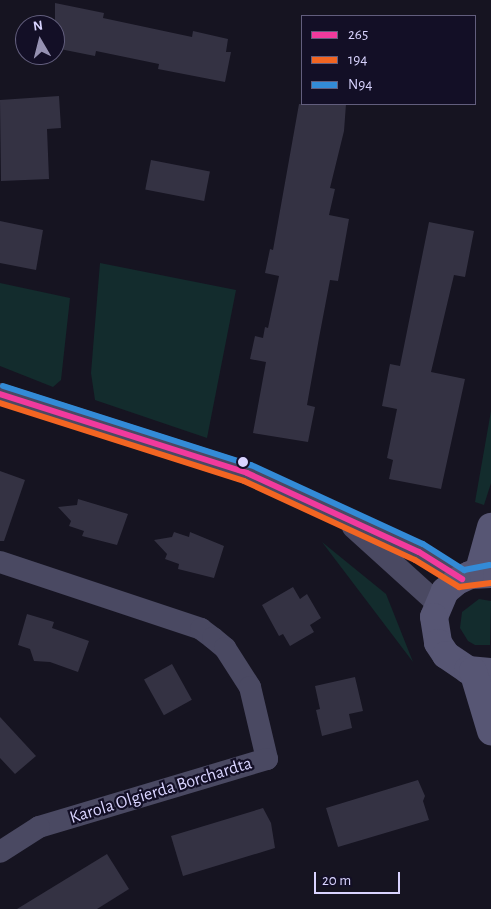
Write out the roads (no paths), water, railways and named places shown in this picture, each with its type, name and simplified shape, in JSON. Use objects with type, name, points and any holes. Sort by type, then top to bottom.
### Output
[{"type":"street","points":[[0,394],[247,473],[338,513],[419,552],[477,576]]},
{"type":"street","points":[[338,513],[438,604]]},
{"type":"street","points":[[491,527],[477,576],[446,591],[438,604],[434,617],[438,643],[456,664],[482,671],[491,731]]},
{"type":"street","name":"Karola Olgierda Borchardta","points":[[0,562],[201,629],[225,648],[250,687],[267,759],[40,827],[0,852]]}]
